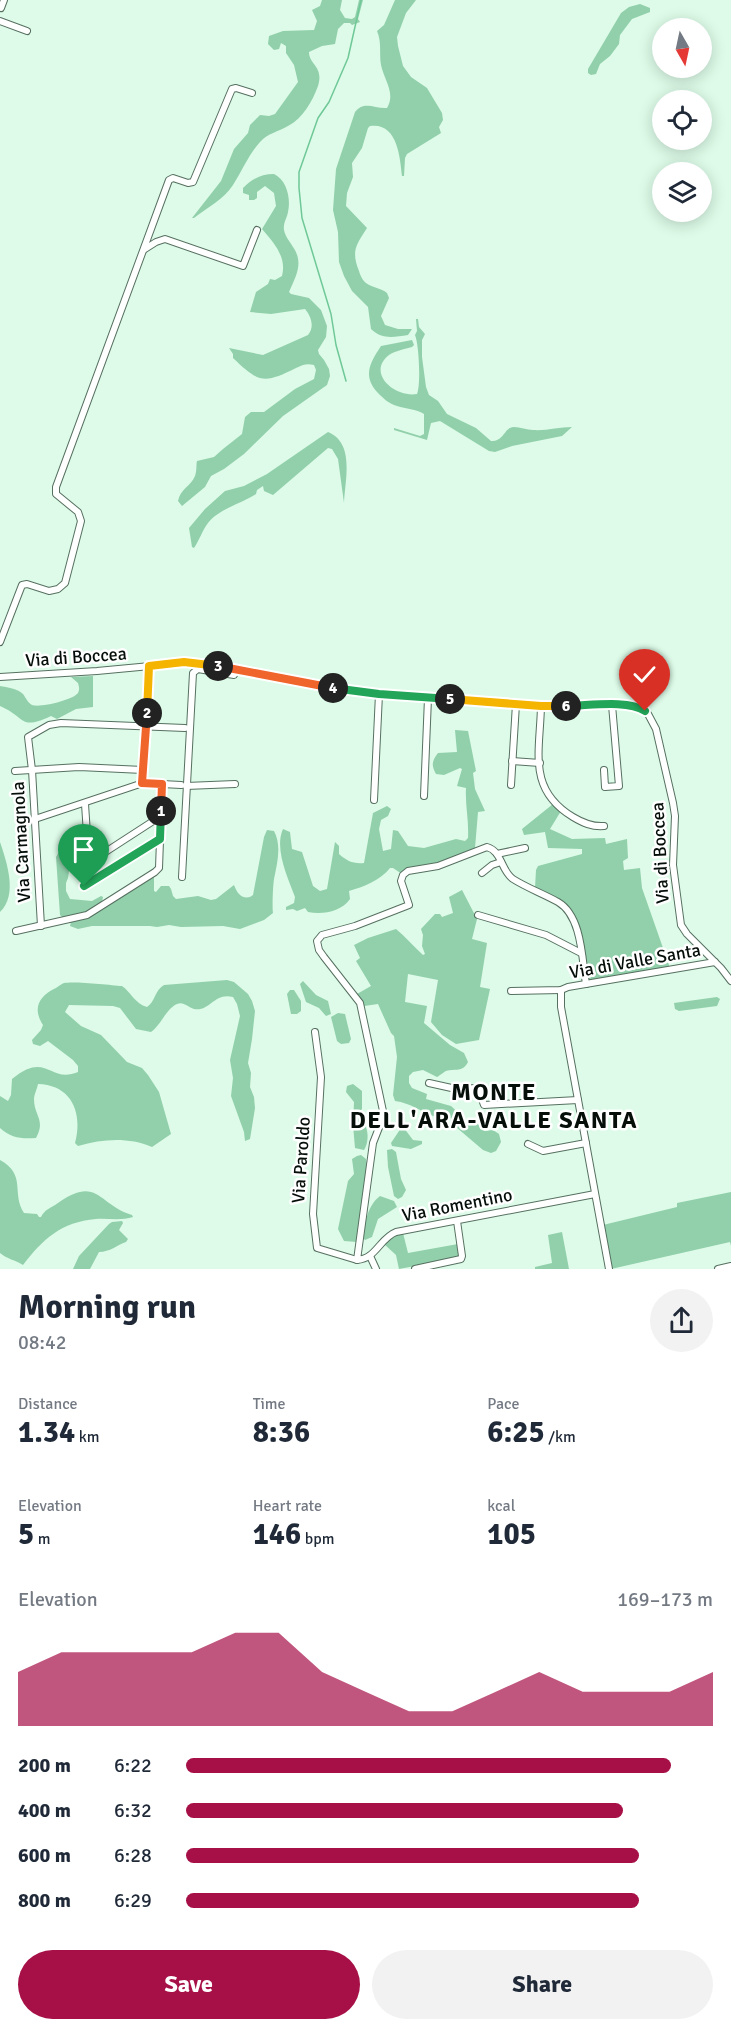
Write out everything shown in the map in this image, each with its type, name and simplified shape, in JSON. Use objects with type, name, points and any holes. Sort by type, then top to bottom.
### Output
[{"type":"street","points":[[0,9],[4,0]]},
{"type":"street","points":[[0,21],[27,32]]},
{"type":"street","points":[[0,642],[22,585],[27,584],[49,591],[58,589],[67,580],[81,520],[78,512],[56,494],[56,487],[170,179],[193,182],[232,89],[252,93]]},
{"type":"street","points":[[144,250],[156,242],[165,240],[243,266],[257,230]]},
{"type":"street","name":"Via di Boccea","points":[[0,677],[193,662],[379,694],[541,706],[631,705],[642,709],[651,718],[656,729],[674,810],[672,865],[680,922],[687,934],[731,981]]},
{"type":"street","points":[[142,783],[149,666]]},
{"type":"street","points":[[182,877],[184,786],[194,670],[234,675],[236,669]]},
{"type":"street","points":[[374,800],[379,694]]},
{"type":"street","points":[[424,796],[428,698]]},
{"type":"street","points":[[511,785],[516,704]]},
{"type":"street","points":[[604,770],[605,787],[618,786],[612,705]]},
{"type":"street","points":[[541,706],[540,763],[543,788],[555,803],[580,821],[593,826],[604,826]]},
{"type":"street","name":"Via Carmagnola","points":[[41,926],[28,737],[49,725],[74,722],[185,728]]},
{"type":"street","points":[[512,761],[540,763]]},
{"type":"street","points":[[15,771],[84,767],[143,770]]},
{"type":"street","points":[[35,819],[142,783],[184,786],[235,784]]},
{"type":"street","points":[[16,932],[81,917],[93,912],[156,872],[159,868],[162,784]]},
{"type":"street","points":[[85,804],[87,834]]},
{"type":"street","points":[[90,862],[161,816]]},
{"type":"street","points":[[84,886],[160,839]]},
{"type":"street","points":[[357,1260],[373,1143],[383,1111],[362,1007],[319,950],[318,939],[324,934],[355,926],[409,905],[401,879],[407,871],[438,866],[484,847],[492,849],[497,854],[513,879],[560,903],[570,912],[576,925],[586,984]]},
{"type":"street","points":[[497,854],[525,848]]},
{"type":"street","points":[[482,873],[501,862]]},
{"type":"street","points":[[478,915],[546,935],[581,954]]},
{"type":"street","name":"Via di Valle Santa","points":[[511,991],[561,990],[715,962]]},
{"type":"street","points":[[561,990],[561,1007],[609,1269]]},
{"type":"street","name":"Via Paroldo","points":[[315,1032],[321,1077],[313,1200],[317,1248],[357,1260]]},
{"type":"street","points":[[429,1083],[451,1089],[478,1088],[484,1105],[578,1100]]},
{"type":"street","points":[[528,1144],[543,1151],[586,1143]]},
{"type":"street","name":"Via Romentino","points":[[357,1260],[370,1256],[394,1233],[595,1194]]},
{"type":"street","points":[[415,1269],[461,1259],[457,1221]]},
{"type":"street","points":[[370,1256],[376,1269]]},
{"type":"street","points":[[718,1269],[731,1266]]},
{"type":"green space","points":[[322,0],[342,0],[340,10],[345,18],[352,19],[355,17],[359,0],[363,0],[358,19],[360,22],[352,25],[344,23],[338,29],[335,44],[322,46],[309,52],[318,70],[319,79],[316,92],[306,109],[293,123],[263,139],[252,152],[225,195],[192,218],[221,181],[234,149],[248,133],[250,125],[260,115],[275,114],[298,82],[294,65],[286,53],[286,46],[281,43],[279,49],[274,50],[268,44],[269,36],[283,31],[314,30],[317,21],[312,10],[320,6]]},
{"type":"green space","points":[[395,0],[416,0],[406,13],[397,37],[398,46],[403,66],[411,77],[427,88],[442,113],[443,120],[439,127],[441,133],[407,154],[404,176],[402,176],[395,142],[386,129],[379,126],[368,128],[362,148],[352,163],[353,177],[347,193],[346,206],[367,228],[355,253],[359,273],[366,283],[387,293],[389,298],[381,316],[385,325],[398,329],[412,329],[408,335],[388,337],[379,335],[371,329],[368,307],[352,291],[344,276],[339,262],[338,232],[333,210],[336,169],[355,112],[362,106],[387,108],[389,102],[390,92],[381,65],[377,31],[384,25]]},
{"type":"green space","points":[[640,4],[650,8],[650,12],[632,19],[620,35],[619,44],[600,64],[596,74],[588,73],[588,69],[621,13],[629,7]]},
{"type":"green space","points":[[274,174],[287,190],[289,207],[284,230],[298,259],[298,270],[289,292],[309,298],[321,310],[327,326],[326,337],[318,350],[329,369],[330,376],[327,385],[283,416],[244,454],[211,476],[205,487],[182,506],[178,501],[179,497],[195,476],[197,461],[214,457],[242,434],[245,417],[251,412],[264,412],[295,389],[314,379],[316,370],[314,365],[309,364],[276,377],[256,376],[233,358],[229,348],[263,355],[308,335],[311,329],[310,318],[305,309],[271,314],[250,312],[256,292],[268,284],[270,279],[275,280],[282,276],[283,263],[278,251],[262,229],[276,206],[274,193],[265,186],[257,192],[257,198],[249,200],[249,195],[243,193],[243,188],[257,178]]},
{"type":"green space","points":[[416,319],[425,334],[422,340],[422,357],[426,387],[429,395],[438,401],[447,414],[476,428],[491,441],[499,439],[508,429],[514,427],[538,430],[572,427],[562,436],[512,446],[495,452],[489,451],[440,421],[431,423],[427,440],[394,430],[394,428],[420,436],[424,434],[424,414],[394,405],[384,399],[373,387],[369,370],[381,346],[412,340],[414,345],[412,347],[389,355],[381,369],[386,383],[392,388],[400,392],[417,394],[419,374],[415,335]]},
{"type":"green space","points":[[328,432],[342,444],[345,453],[344,503],[338,459],[332,449],[328,448],[273,495],[264,491],[263,486],[250,498],[218,514],[208,523],[194,548],[192,547],[189,528],[225,491],[244,486],[267,474]]},
{"type":"green space","points":[[93,676],[93,707],[76,709],[57,719],[51,716],[33,722],[23,721],[0,706],[0,686],[21,692],[28,702],[36,706],[63,701],[75,696],[79,689],[78,683],[71,677]]},
{"type":"green space","points":[[455,730],[468,731],[476,771],[473,773],[475,789],[485,811],[478,812],[475,848],[443,863],[402,874],[390,868],[377,879],[349,891],[350,899],[342,907],[331,912],[313,913],[308,912],[305,908],[297,911],[286,910],[286,907],[294,903],[295,897],[281,854],[283,829],[290,832],[292,849],[302,852],[313,886],[320,891],[327,889],[335,842],[339,846],[339,854],[353,862],[364,863],[373,813],[387,806],[391,809],[388,816],[381,820],[379,829],[383,851],[391,849],[393,830],[398,831],[408,846],[424,848],[456,839],[465,841],[468,838],[466,788],[457,786],[462,769],[444,775],[436,774],[433,766],[438,753],[457,752]]},
{"type":"green space","points":[[553,804],[561,811],[550,829],[572,839],[605,838],[606,844],[627,839],[628,858],[623,861],[624,870],[640,868],[642,888],[670,968],[589,981],[574,914],[560,900],[535,888],[538,866],[582,854],[582,849],[548,848],[545,832],[524,835],[522,829]]},
{"type":"green space","points":[[267,830],[274,831],[278,843],[278,855],[273,913],[264,920],[240,929],[223,926],[169,925],[157,927],[92,926],[78,929],[70,926],[71,922],[93,915],[154,876],[154,891],[156,892],[161,886],[169,886],[176,899],[198,896],[211,900],[216,899],[234,885],[240,895],[250,897],[253,895]]},
{"type":"green space","points":[[85,841],[89,848],[85,852],[74,854],[71,858],[66,891],[70,899],[92,901],[101,896],[103,897],[102,902],[87,912],[62,917],[56,857],[59,852]]},
{"type":"green space","points":[[0,842],[8,869],[10,888],[9,897],[0,912]]},
{"type":"green space","points":[[462,890],[477,919],[472,939],[487,943],[480,987],[490,989],[479,1040],[456,1044],[442,1035],[431,1022],[438,980],[408,974],[405,1002],[427,1006],[424,1023],[450,1045],[464,1053],[468,1062],[461,1069],[446,1071],[437,1077],[423,1070],[413,1072],[409,1076],[409,1083],[412,1088],[427,1094],[426,1099],[451,1106],[466,1120],[483,1126],[484,1131],[493,1130],[499,1134],[501,1142],[496,1151],[491,1153],[483,1150],[456,1127],[455,1120],[439,1118],[395,1101],[393,1095],[397,1057],[394,1036],[378,1004],[364,1006],[357,994],[371,986],[356,961],[360,958],[354,945],[396,929],[423,955],[425,954],[421,929],[435,914],[440,914],[442,917],[453,913],[449,897]]},
{"type":"green space","points":[[227,980],[234,982],[248,994],[255,1011],[248,1063],[255,1108],[250,1139],[245,1141],[231,1096],[233,1078],[230,1060],[240,1016],[233,997],[227,996],[199,1009],[181,1003],[177,1004],[151,1032],[136,1029],[120,1008],[113,1006],[69,1005],[65,1012],[81,1026],[101,1035],[127,1062],[142,1068],[159,1092],[171,1134],[152,1147],[115,1140],[78,1146],[75,1143],[76,1111],[67,1095],[59,1089],[38,1084],[34,1105],[40,1127],[36,1138],[16,1137],[0,1128],[0,1096],[8,1101],[11,1095],[12,1079],[33,1067],[68,1075],[78,1072],[78,1066],[73,1060],[48,1041],[40,1046],[33,1044],[32,1040],[43,1025],[38,1013],[39,1003],[50,991],[63,983],[122,986],[139,1003],[147,1007],[164,985]]},
{"type":"green space","points":[[303,981],[316,995],[328,1001],[331,1014],[326,1016],[319,1008],[306,1002],[300,984]]},
{"type":"green space","points":[[290,990],[294,990],[301,1001],[301,1011],[297,1014],[291,1014],[287,994]]},
{"type":"green space","points":[[717,997],[720,999],[717,1006],[679,1011],[675,1009],[674,1003]]},
{"type":"green space","points":[[338,1013],[345,1014],[351,1039],[349,1043],[341,1044],[337,1041],[331,1017]]},
{"type":"green space","points":[[353,1084],[362,1091],[362,1109],[358,1118],[362,1120],[367,1133],[364,1150],[355,1148],[354,1102],[346,1092],[347,1086]]},
{"type":"green space","points":[[401,1128],[404,1128],[413,1140],[422,1141],[422,1144],[411,1149],[392,1146],[391,1143]]},
{"type":"green space","points":[[392,1149],[396,1152],[401,1179],[406,1190],[398,1199],[394,1196],[388,1167],[387,1150]]},
{"type":"green space","points":[[361,1155],[366,1159],[367,1166],[357,1242],[344,1241],[338,1229],[348,1181],[354,1174],[352,1159]]},
{"type":"green space","points":[[0,1160],[8,1166],[16,1178],[20,1206],[24,1213],[37,1214],[41,1217],[46,1210],[71,1195],[90,1192],[133,1217],[84,1221],[63,1228],[38,1247],[23,1265],[0,1253]]},
{"type":"green space","points":[[731,1192],[731,1246],[730,1242],[611,1269],[603,1225],[677,1207],[677,1203]]},
{"type":"green space","points":[[380,1196],[394,1201],[397,1207],[378,1219],[372,1237],[365,1240],[363,1238],[367,1215]]},
{"type":"green space","points":[[122,1221],[119,1230],[128,1239],[126,1242],[110,1250],[99,1252],[90,1269],[73,1269],[79,1256],[109,1224]]},
{"type":"green space","points":[[562,1232],[569,1269],[535,1269],[535,1267],[552,1263],[548,1235]]},
{"type":"green space","points":[[403,1233],[408,1253],[458,1244],[458,1258],[399,1269],[396,1255],[384,1244],[393,1236]]},
{"type":"waterway","points":[[346,381],[336,345],[331,314],[302,218],[299,172],[318,118],[329,102],[348,58],[361,0]]},
{"type":"district","name":"MONTE DELL'ARA-VALLE SANTA","points":[[494,1106]]},
{"type":"route","points":[[84,886],[160,839],[162,784],[142,783],[149,666],[197,662],[350,691],[558,707],[622,705],[636,706],[645,711]]}]
